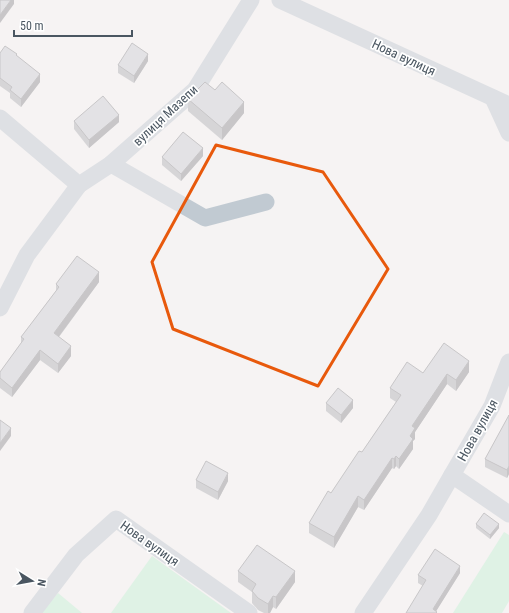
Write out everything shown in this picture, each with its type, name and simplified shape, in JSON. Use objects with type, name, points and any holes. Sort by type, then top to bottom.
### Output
[{"type":"street","name":"вулиця Мазепи","points":[[79,185],[111,164],[195,90],[251,0]]},
{"type":"street","name":"Нова вулиця","points":[[280,0],[509,105]]},
{"type":"street","points":[[493,98],[509,133]]},
{"type":"street","points":[[0,308],[27,255],[79,185],[1,119]]},
{"type":"street","points":[[111,164],[205,218],[266,202]]},
{"type":"street","name":"Нова вулиця","points":[[363,613],[429,515],[492,406],[509,362]]},
{"type":"street","name":"Нова вулиця","points":[[452,475],[509,514]]},
{"type":"street","name":"Нова вулиця","points":[[32,613],[76,555],[116,519],[249,613]]},
{"type":"highlighted area","points":[[216,145],[323,172],[388,269],[318,386],[173,329],[152,262]]},
{"type":"green space","points":[[504,532],[509,535],[509,601],[502,613],[453,613]]},
{"type":"green space","points":[[152,556],[231,613],[111,613]]},
{"type":"green space","points":[[58,593],[82,613],[41,613]]},
{"type":"building","points":[[0,0],[11,0],[0,15]]},
{"type":"building","points":[[132,43],[148,54],[134,76],[118,65]]},
{"type":"building","points":[[5,46],[17,54],[16,55],[40,74],[21,99],[10,90],[12,87],[0,78],[0,53]]},
{"type":"building","points":[[205,82],[215,90],[222,82],[244,102],[222,128],[188,99]]},
{"type":"building","points":[[103,96],[119,115],[89,140],[74,121]]},
{"type":"building","points":[[183,132],[203,148],[181,174],[162,157]]},
{"type":"building","points":[[77,256],[99,272],[54,333],[71,346],[58,364],[40,350],[12,388],[0,378],[0,372],[24,339],[21,337],[59,287],[56,284]]},
{"type":"building","points":[[444,343],[469,361],[456,380],[447,374],[412,426],[415,428],[410,436],[413,439],[399,459],[396,456],[394,459],[392,458],[364,500],[358,496],[334,537],[309,523],[328,491],[331,493],[359,451],[362,452],[401,395],[390,388],[407,362],[423,373]]},
{"type":"building","points":[[338,388],[353,400],[341,415],[326,403]]},
{"type":"building","points":[[509,415],[509,466],[507,470],[485,459]]},
{"type":"building","points":[[0,420],[11,428],[0,443]]},
{"type":"building","points":[[206,461],[228,473],[218,492],[196,480]]},
{"type":"building","points":[[484,513],[499,524],[490,535],[476,524]]},
{"type":"building","points":[[257,545],[295,571],[276,597],[273,596],[268,604],[258,598],[252,591],[256,584],[238,571]]},
{"type":"building","points":[[435,549],[460,566],[433,609],[437,612],[436,613],[406,613],[426,580],[418,575]]}]
